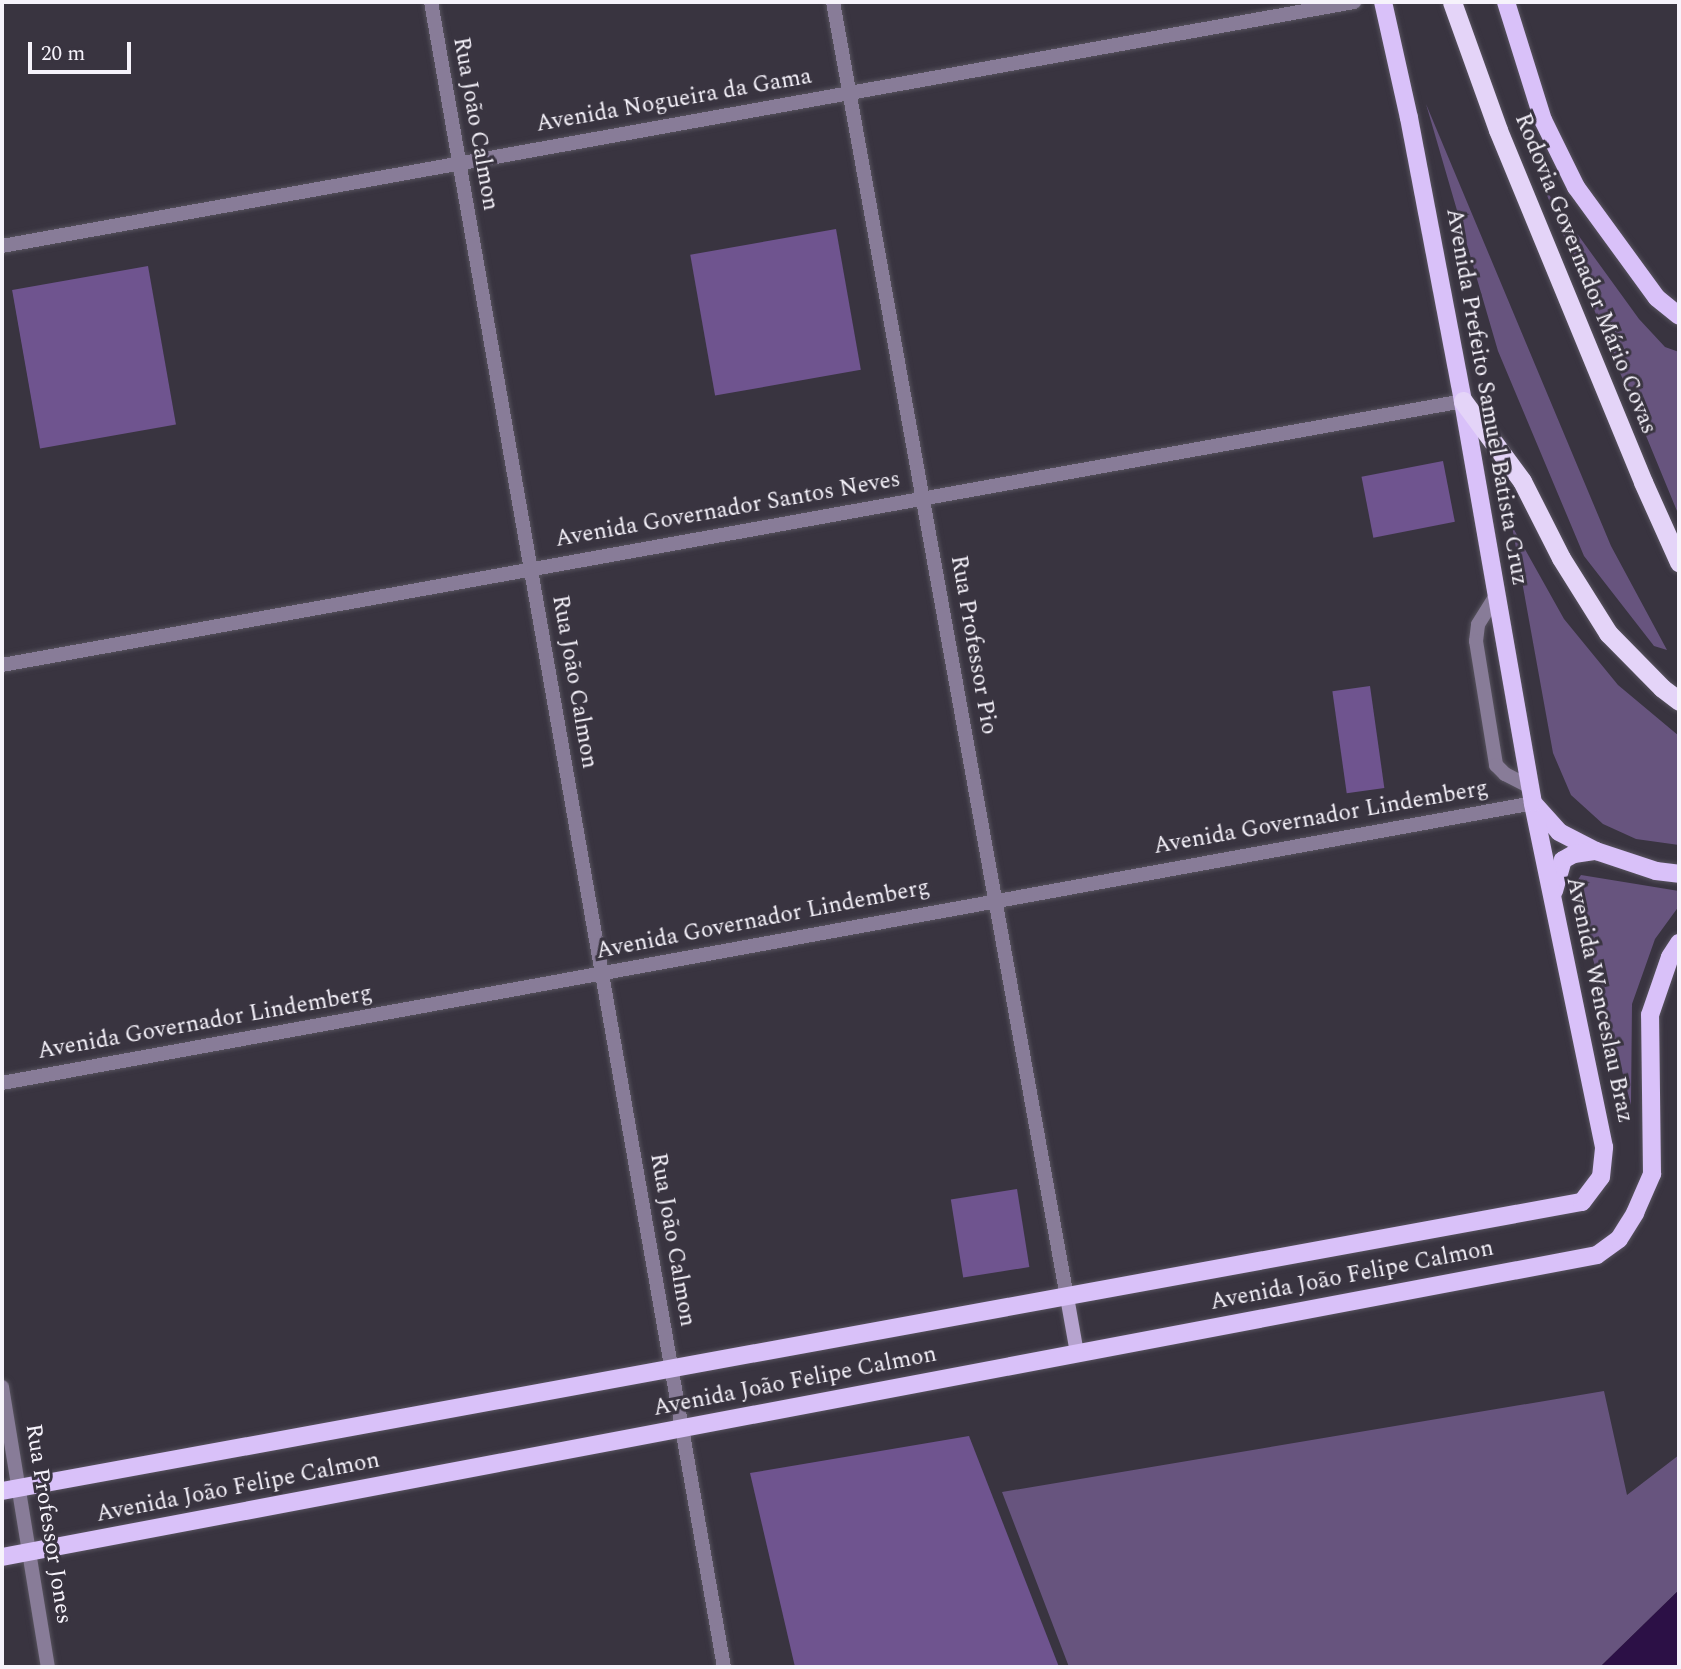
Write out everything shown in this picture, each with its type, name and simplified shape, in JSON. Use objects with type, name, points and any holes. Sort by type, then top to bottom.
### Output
[{"type":"highway","name":"Rodovia Governador Mário Covas","points":[[1452,2],[1498,130],[1643,482],[1679,562]]},
{"type":"highway","points":[[1463,401],[1522,481],[1561,558],[1608,633],[1662,688],[1679,701]]},
{"type":"main road","name":"Avenida Prefeito Samuel Batista Cruz","points":[[1383,2],[1409,118],[1463,401],[1532,795]]},
{"type":"main road","points":[[1506,2],[1543,120],[1576,187],[1657,298],[1679,316]]},
{"type":"main road","points":[[1532,795],[1559,832],[1596,851],[1656,871],[1679,874]]},
{"type":"main road","name":"Avenida Wenceslau Braz","points":[[1532,795],[1604,1147],[1601,1177],[1582,1202]]},
{"type":"main road","points":[[1553,900],[1557,874],[1563,860],[1574,854],[1596,851]]},
{"type":"main road","name":"Avenida João Felipe Calmon","points":[[2,1557],[1597,1255],[1619,1239],[1635,1213],[1652,1174],[1650,1015],[1670,957],[1679,943]]},
{"type":"main road","name":"Avenida João Felipe Calmon","points":[[11,1489],[1582,1202]]},
{"type":"main road","points":[[1067,1297],[1077,1353]]},
{"type":"street","name":"Rua João Calmon","points":[[431,2],[683,1429]]},
{"type":"street","name":"Rua Professor Pio","points":[[833,2],[1067,1297]]},
{"type":"street","name":"Avenida Nogueira da Gama","points":[[2,246],[1354,2]]},
{"type":"street","name":"Avenida Governador Santos Neves","points":[[2,665],[1463,401]]},
{"type":"street","points":[[1497,594],[1478,625],[1476,641],[1496,765],[1532,795]]},
{"type":"street","name":"Avenida Governador Lindemberg","points":[[2,1083],[995,900],[1532,795]]},
{"type":"street","name":"Rua Professor Jones","points":[[2,1387],[11,1489],[31,1551],[48,1667]]},
{"type":"street","points":[[683,1429],[724,1667]]},
{"type":"shaded area","points":[[1426,104],[1611,546],[1667,650],[1654,646],[1584,556],[1498,351]]},
{"type":"shaded area","points":[[1544,188],[1639,319],[1665,347],[1679,352],[1677,511]]},
{"type":"shaded area","points":[[1512,526],[1564,619],[1618,685],[1679,736],[1679,845],[1636,839],[1603,824],[1571,795],[1553,753]]},
{"type":"shaded area","points":[[1581,875],[1679,891],[1679,906],[1655,939],[1632,1004],[1631,1105],[1574,886]]},
{"type":"shaded area","points":[[1604,1391],[1627,1495],[1679,1455],[1679,1590],[1600,1667],[1069,1667],[1002,1492]]},
{"type":"shaded area","points":[[1679,1590],[1679,1667],[1600,1667]]},
{"type":"building","points":[[836,229],[861,370],[715,396],[690,255]]},
{"type":"building","points":[[148,266],[176,425],[40,449],[12,290]]},
{"type":"building","points":[[1443,461],[1455,522],[1373,538],[1362,477]]},
{"type":"building","points":[[1370,686],[1384,788],[1347,793],[1332,691]]},
{"type":"building","points":[[1017,1189],[1029,1267],[963,1278],[951,1199]]},
{"type":"building","points":[[969,1436],[1059,1667],[795,1667],[750,1473]]}]
